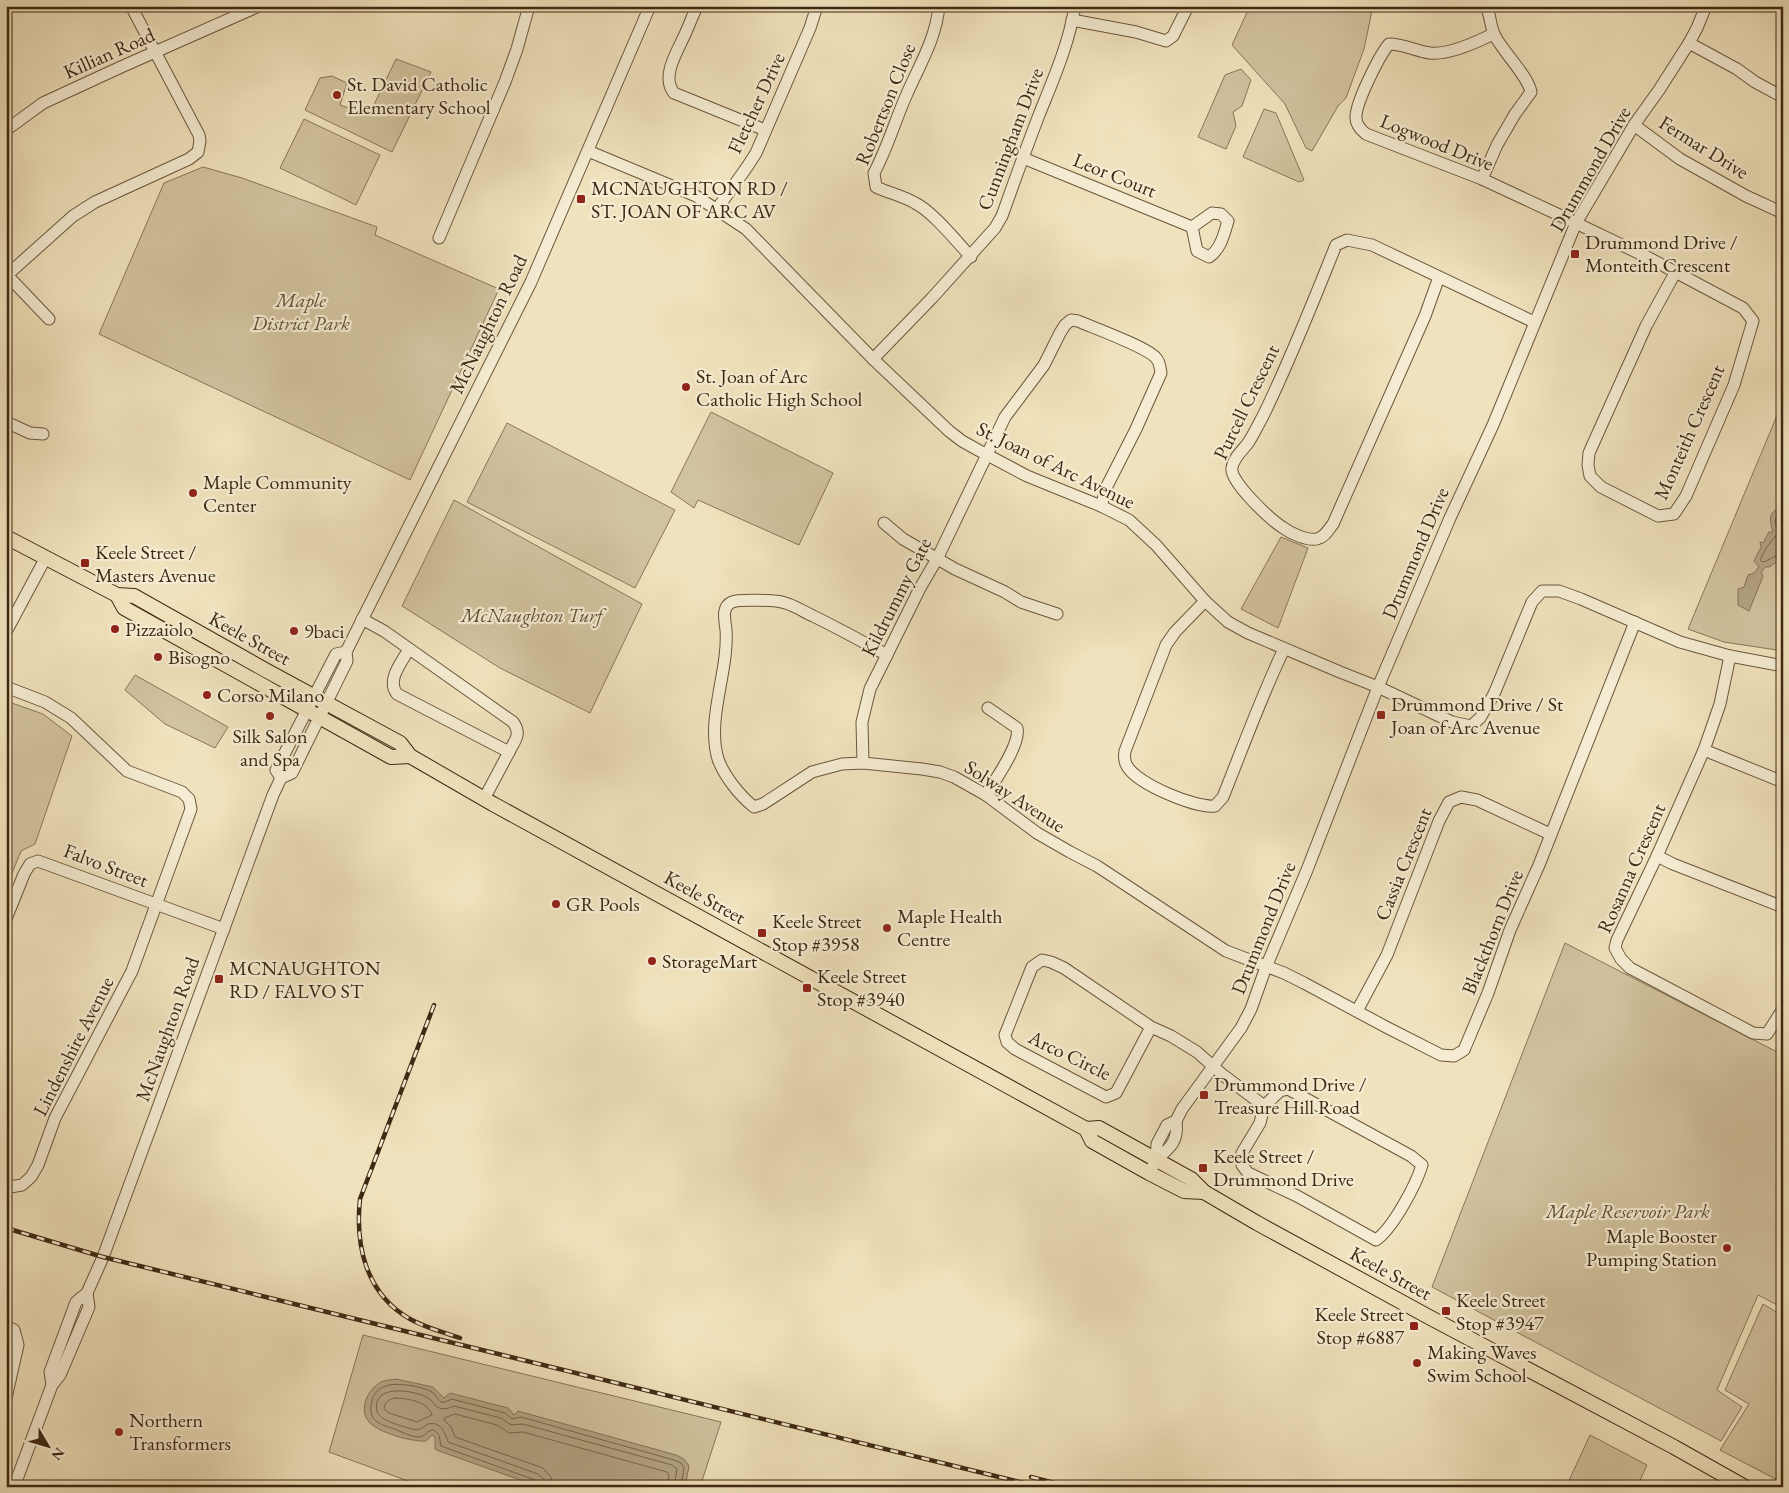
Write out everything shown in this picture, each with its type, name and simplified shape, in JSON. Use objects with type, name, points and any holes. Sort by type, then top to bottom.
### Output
[{"type":"main road","name":"Keele Street","points":[[6,537],[117,595],[134,596],[400,743],[410,756],[484,799],[1086,1129],[1099,1128],[1191,1179],[1204,1192],[1429,1317],[1674,1447],[1745,1487]]},
{"type":"main road","name":"Keele Street","points":[[117,595],[124,608],[312,715],[391,758],[410,756]]},
{"type":"main road","name":"Keele Street","points":[[1086,1129],[1092,1141],[1150,1173],[1184,1190],[1204,1192]]},
{"type":"street","points":[[49,319],[7,275],[66,222],[95,202],[189,159],[198,152],[199,135],[131,6]]},
{"type":"street","name":"Killian Road","points":[[6,130],[43,103],[260,6]]},
{"type":"street","points":[[439,238],[505,82],[530,6]]},
{"type":"street","name":"McNaughton Road","points":[[14,1487],[52,1385],[50,1372],[76,1302],[87,1293],[103,1257],[267,808],[281,778],[276,770],[347,661],[346,652],[362,619],[531,282],[650,6]]},
{"type":"street","points":[[697,6],[671,67],[670,88],[674,93],[766,130]]},
{"type":"street","name":"Fletcher Drive","points":[[717,209],[747,167],[766,130],[810,28],[817,6]]},
{"type":"street","name":"Robertson Close","points":[[939,6],[938,18],[928,48],[874,173],[874,179],[876,187],[916,203],[923,208],[949,232],[970,257]]},
{"type":"street","name":"Cunningham Drive","points":[[873,359],[970,257],[995,228],[1002,216],[1056,75],[1075,6]]},
{"type":"street","points":[[1072,20],[1136,32],[1166,41],[1173,36],[1188,6]]},
{"type":"street","points":[[1482,179],[1497,145],[1514,114],[1532,92],[1530,84],[1493,34],[1486,6]]},
{"type":"street","name":"Drummond Drive","points":[[1150,1173],[1156,1160],[1168,1150],[1178,1133],[1176,1121],[1182,1109],[1248,1016],[1378,687],[1450,518],[1493,425],[1576,223],[1634,125],[1689,43],[1706,6]]},
{"type":"street","name":"Logwood Drive","points":[[1493,34],[1464,47],[1433,53],[1399,44],[1389,44],[1376,64],[1356,111],[1355,120],[1360,129],[1366,134],[1482,179],[1576,223]]},
{"type":"street","points":[[1689,43],[1783,97]]},
{"type":"street","name":"Fermar Drive","points":[[1634,125],[1680,159],[1746,196],[1783,213]]},
{"type":"street","name":"St. Joan of Arc Avenue","points":[[588,151],[696,196],[746,229],[873,359],[949,431],[986,455],[1027,476],[1101,506],[1129,520],[1141,530],[1205,601],[1228,622],[1248,633],[1378,687],[1452,722],[1471,726],[1480,718],[1494,694],[1532,602],[1542,591],[1559,591],[1680,642],[1730,656],[1783,666]]},
{"type":"street","name":"Leor Court","points":[[1023,158],[1192,227]]},
{"type":"street","name":"Monteith Crescent","points":[[1576,223],[1676,273],[1743,308],[1753,321],[1734,385],[1686,496],[1674,514],[1658,516],[1601,487],[1590,476],[1588,465],[1589,453],[1646,326],[1676,273]]},
{"type":"street","name":"Purcell Crescent","points":[[1439,278],[1332,524],[1325,534],[1318,539],[1305,538],[1282,527],[1250,498],[1233,478],[1231,468],[1236,457],[1248,444],[1264,413],[1305,322],[1336,245],[1347,240],[1372,245],[1534,322]]},
{"type":"street","name":"Kildrummy Gate","points":[[863,763],[862,722],[870,689],[920,588],[937,559],[1005,418],[1044,365],[1060,333],[1071,320],[1078,321],[1144,350],[1155,357],[1160,364],[1161,373],[1136,429],[1107,486],[1101,506]]},
{"type":"street","points":[[6,422],[30,433],[43,434]]},
{"type":"street","points":[[884,523],[903,539],[937,559],[1005,592],[1021,602],[1056,614]]},
{"type":"street","points":[[6,632],[45,558]]},
{"type":"street","name":"Solway Avenue","points":[[887,655],[786,603],[744,600],[732,602],[727,606],[725,611],[724,665],[715,740],[718,758],[736,791],[754,807],[762,804],[812,772],[842,764],[863,763],[940,772],[954,777],[986,795],[1037,832],[1097,866],[1219,947],[1266,967]]},
{"type":"street","points":[[1205,601],[1175,632],[1166,645],[1125,751],[1124,760],[1128,768],[1163,792],[1192,804],[1215,806],[1222,797],[1284,649]]},
{"type":"street","points":[[362,619],[384,631],[513,722],[518,728],[509,752],[484,799]]},
{"type":"street","name":"Blackthorn Drive","points":[[1266,967],[1298,979],[1441,1055],[1454,1056],[1464,1050],[1488,993],[1510,930],[1539,864],[1635,622]]},
{"type":"street","points":[[409,649],[392,681],[396,692],[509,752]]},
{"type":"street","name":"Rosanna Crescent","points":[[1730,656],[1720,704],[1704,750],[1615,948],[1621,959],[1630,968],[1753,1033],[1767,1034],[1783,1009]]},
{"type":"street","name":"Lindenshire Avenue","points":[[6,687],[45,702],[71,718],[127,771],[182,792],[189,799],[190,809],[132,971],[55,1118],[38,1165],[32,1177],[22,1185],[10,1187],[6,1184]]},
{"type":"street","points":[[986,795],[1014,747],[1019,734],[1017,728],[988,708]]},
{"type":"street","points":[[1704,750],[1783,782]]},
{"type":"street","name":"Cassia Crescent","points":[[1357,1011],[1388,955],[1439,821],[1449,802],[1461,797],[1477,800],[1550,834]]},
{"type":"street","points":[[1657,856],[1783,907]]},
{"type":"street","name":"Falvo Street","points":[[6,919],[24,874],[30,864],[38,861],[224,930]]},
{"type":"street","name":"Arco Circle","points":[[1151,1027],[1116,1093],[1106,1097],[1014,1049],[1007,1042],[1005,1035],[1032,967],[1042,960],[1051,962],[1064,968],[1151,1027],[1171,1036],[1197,1052],[1264,1106]]},
{"type":"street","points":[[1288,1089],[1411,1156],[1422,1165],[1418,1179],[1385,1233],[1376,1240],[1297,1196],[1248,1173],[1242,1165],[1242,1153],[1260,1124],[1264,1106],[1280,1091],[1288,1089]]},
{"type":"street","points":[[6,1326],[14,1330],[18,1345],[6,1398]]},
{"type":"green space","points":[[1250,6],[1373,6],[1364,49],[1346,98],[1338,106],[1312,151],[1306,148],[1285,104],[1232,45]]},
{"type":"green space","points":[[396,59],[431,72],[392,152],[305,110],[320,78],[332,76],[347,83],[340,105],[369,115]]},
{"type":"green space","points":[[1241,69],[1251,80],[1242,106],[1233,112],[1236,126],[1226,149],[1198,137],[1225,75]]},
{"type":"green space","points":[[1264,109],[1276,113],[1304,180],[1299,182],[1243,157]]},
{"type":"green space","points":[[304,119],[380,155],[356,205],[280,168]]},
{"type":"green space","name":"Maple District Park","points":[[203,167],[242,178],[377,227],[375,235],[499,289],[410,480],[99,334],[164,183]]},
{"type":"green space","points":[[1783,401],[1783,651],[1724,642],[1688,629]]},
{"type":"green space","points":[[711,412],[833,473],[799,545],[698,500],[694,508],[671,492]]},
{"type":"green space","points":[[507,423],[675,510],[635,588],[467,502]]},
{"type":"green space","name":"McNaughton Turf","points":[[454,500],[642,604],[590,713],[500,668],[402,606]]},
{"type":"green space","points":[[1281,537],[1308,548],[1278,628],[1241,609]]},
{"type":"green space","points":[[135,675],[228,727],[215,748],[165,724],[125,690]]},
{"type":"green space","points":[[6,701],[43,714],[72,736],[35,844],[21,851],[6,888]]},
{"type":"green space","name":"Maple Reservoir Park","points":[[1565,943],[1783,1055],[1783,1308],[1758,1295],[1717,1390],[1742,1407],[1721,1441],[1432,1287]]},
{"type":"green space","points":[[1763,1304],[1783,1316],[1783,1483],[1720,1450],[1749,1404],[1725,1390]]},
{"type":"green space","points":[[363,1335],[721,1422],[700,1487],[424,1487],[329,1452]]},
{"type":"green space","points":[[1590,1435],[1647,1465],[1637,1487],[1566,1487]]},
{"type":"water","points":[[1781,508],[1783,509],[1783,558],[1769,567],[1765,567],[1761,573],[1763,576],[1749,611],[1738,605],[1738,589],[1744,587],[1748,575],[1754,573],[1759,567],[1754,561],[1761,547],[1760,542],[1763,543],[1769,532],[1773,532],[1772,514]]},
{"type":"water","points":[[396,1379],[433,1387],[444,1398],[450,1393],[508,1408],[514,1415],[518,1411],[676,1455],[684,1459],[689,1466],[685,1487],[540,1487],[439,1451],[435,1449],[435,1437],[432,1435],[426,1441],[420,1441],[388,1433],[369,1422],[364,1411],[366,1400],[376,1385],[383,1381]]},
{"type":"railway","points":[[434,1005],[360,1199],[360,1234],[362,1251],[367,1267],[383,1296],[395,1309],[410,1319],[460,1338]]},
{"type":"railway","points":[[6,1228],[103,1257],[1040,1487]]},
{"type":"railway","points":[[1031,1477],[1070,1487]]},
{"type":"place","name":"St. David Catholic Elementary School","points":[[337,95]]},
{"type":"place","name":"MCNAUGHTON RD / ST. JOAN OF ARC AV","points":[[581,199]]},
{"type":"place","name":"Drummond Drive / Monteith Crescent","points":[[1575,254]]},
{"type":"place","name":"St. Joan of Arc Catholic High School","points":[[686,387]]},
{"type":"place","name":"Maple Community Center","points":[[193,493]]},
{"type":"place","name":"Keele Street / Masters Avenue","points":[[85,563]]},
{"type":"place","name":"Pizzaiolo","points":[[115,629]]},
{"type":"place","name":"9baci","points":[[294,631]]},
{"type":"place","name":"Bisogno","points":[[158,657]]},
{"type":"place","name":"Corso Milano","points":[[207,695]]},
{"type":"place","name":"Drummond Drive / St Joan of Arc Avenue","points":[[1381,715]]},
{"type":"place","name":"Silk Salon and Spa","points":[[270,716]]},
{"type":"place","name":"GR Pools","points":[[556,904]]},
{"type":"place","name":"Maple Health Centre","points":[[887,928]]},
{"type":"place","name":"Keele Street Stop #3958","points":[[762,933]]},
{"type":"place","name":"StorageMart","points":[[652,961]]},
{"type":"place","name":"MCNAUGHTON RD / FALVO ST","points":[[219,979]]},
{"type":"place","name":"Keele Street Stop #3940","points":[[807,988]]},
{"type":"place","name":"Drummond Drive / Treasure Hill Road","points":[[1204,1095]]},
{"type":"place","name":"Keele Street / Drummond Drive","points":[[1203,1168]]},
{"type":"place","name":"Maple Booster Pumping Station","points":[[1727,1248]]},
{"type":"place","name":"Keele Street Stop #3947","points":[[1446,1311]]},
{"type":"place","name":"Keele Street Stop #6887","points":[[1414,1326]]},
{"type":"place","name":"Making Waves Swim School","points":[[1417,1363]]},
{"type":"place","name":"Northern Transformers","points":[[119,1432]]}]
